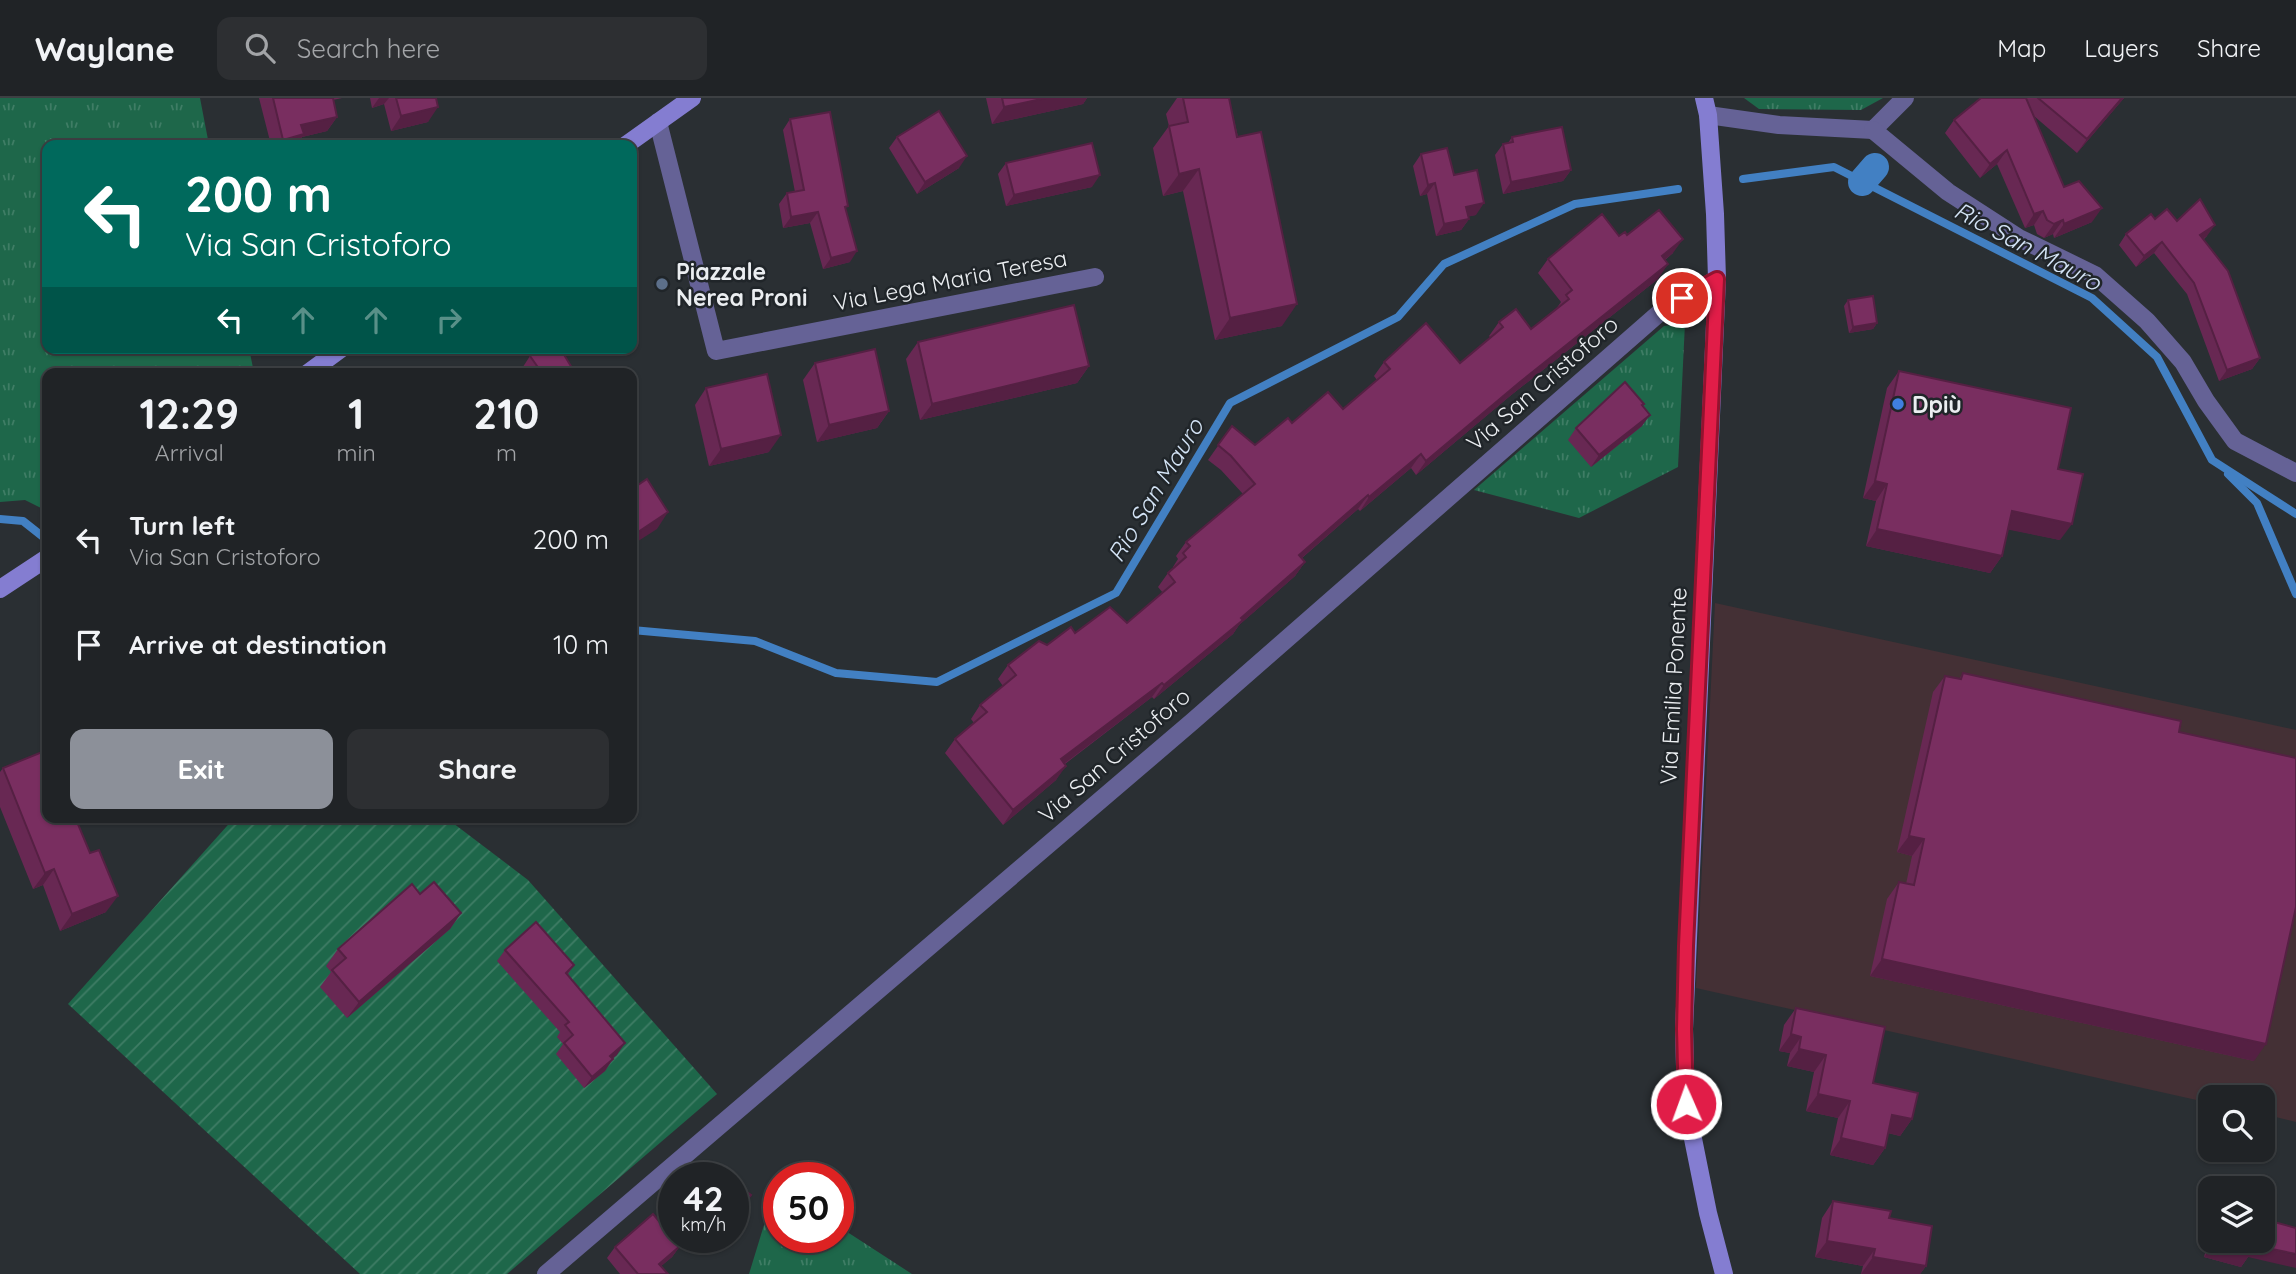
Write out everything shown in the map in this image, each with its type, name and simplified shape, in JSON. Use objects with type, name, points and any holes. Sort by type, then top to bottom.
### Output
[{"type":"main road","points":[[633,140],[692,98]]},
{"type":"main road","name":"Via Emilia Ponente","points":[[1706,107],[1716,214],[1717,279],[1684,1029],[1686,1104],[1708,1213],[1724,1274]]},
{"type":"main road","points":[[315,368],[334,354]]},
{"type":"main road","points":[[0,589],[42,561]]},
{"type":"street","points":[[1873,130],[1905,98]]},
{"type":"street","points":[[1706,107],[1779,125],[1873,130],[1948,192],[2019,238],[2095,275],[2147,321],[2183,362],[2206,401],[2235,441],[2296,473]]},
{"type":"street","name":"Via Lega Maria Teresa","points":[[658,122],[716,351],[1095,277]]},
{"type":"street","name":"Via San Cristoforo","points":[[546,1274],[1193,721],[1665,308],[1717,279]]},
{"type":"shaded area","points":[[1715,603],[2296,730],[2296,1122],[2275,1117],[2275,1085],[2198,1085],[2198,1100],[1696,988]]},
{"type":"green space","points":[[0,98],[200,98],[208,140],[42,140],[42,354],[250,354],[253,368],[42,368],[42,508],[25,500],[0,502]]},
{"type":"green space","points":[[1744,98],[1883,98],[1861,110],[1759,109]]},
{"type":"green space","points":[[1685,323],[1678,467],[1579,518],[1474,490],[1664,326]]},
{"type":"green space","points":[[230,823],[453,823],[528,880],[717,1094],[507,1274],[360,1274],[68,1004]]},
{"type":"green space","points":[[763,1228],[763,1253],[854,1253],[854,1236],[912,1274],[749,1274]]},
{"type":"building","points":[[273,98],[333,98],[337,117],[301,125],[304,134],[283,140]]},
{"type":"building","points":[[396,98],[436,98],[438,107],[401,116]]},
{"type":"building","points":[[1002,98],[1046,98],[1004,107]]},
{"type":"building","points":[[1183,98],[1229,98],[1237,137],[1261,132],[1297,304],[1230,318],[1199,169],[1179,174],[1169,126],[1188,122]]},
{"type":"building","points":[[1981,98],[2026,98],[2064,187],[2079,181],[2102,208],[2064,224],[2063,220],[2054,224],[2047,220],[2043,211],[2034,214],[2007,150],[1990,164],[1954,120]]},
{"type":"building","points":[[2038,98],[2122,98],[2087,139]]},
{"type":"building","points":[[939,111],[967,156],[925,182],[897,137]]},
{"type":"building","points":[[830,112],[848,206],[845,207],[857,251],[831,258],[818,212],[791,217],[787,193],[804,190],[790,119]]},
{"type":"building","points":[[1562,127],[1571,170],[1511,182],[1503,144],[1513,142],[1512,137]]},
{"type":"building","points":[[1092,143],[1100,175],[1014,195],[1006,163]]},
{"type":"building","points":[[1447,148],[1454,175],[1477,170],[1484,203],[1466,207],[1469,219],[1444,224],[1435,183],[1428,185],[1421,154]]},
{"type":"building","points":[[2200,199],[2215,225],[2200,235],[2228,271],[2260,358],[2227,370],[2194,283],[2162,242],[2144,256],[2126,234],[2151,214],[2155,219],[2167,209],[2177,221]]},
{"type":"building","points":[[1659,210],[1683,239],[1662,256],[1668,264],[1426,461],[1421,454],[1369,497],[1368,495],[1299,555],[1305,562],[1241,618],[1243,620],[1164,685],[1162,683],[1061,759],[1066,766],[1013,810],[955,739],[987,712],[980,705],[1016,675],[1008,665],[1039,641],[1047,645],[1071,627],[1075,633],[1110,607],[1127,623],[1175,582],[1168,573],[1186,557],[1183,553],[1190,546],[1186,542],[1255,484],[1218,445],[1232,426],[1255,445],[1288,418],[1292,423],[1328,392],[1343,409],[1390,369],[1384,362],[1426,323],[1460,363],[1503,327],[1499,322],[1516,309],[1531,329],[1569,299],[1566,295],[1572,290],[1548,259],[1602,214],[1619,236],[1625,232],[1627,235]]},
{"type":"building","points":[[1873,296],[1877,323],[1853,327],[1848,300]]},
{"type":"building","points":[[1074,305],[1089,366],[932,404],[918,342]]},
{"type":"building","points":[[875,349],[889,411],[829,425],[815,363]]},
{"type":"building","points":[[564,354],[572,368],[538,368],[530,356]]},
{"type":"building","points":[[1899,371],[2071,408],[2058,469],[2083,474],[2072,524],[2012,511],[2002,556],[1877,529],[1887,484],[1875,481]]},
{"type":"building","points":[[767,374],[781,435],[721,449],[706,388]]},
{"type":"building","points":[[1625,382],[1650,415],[1599,455],[1576,428]]},
{"type":"building","points":[[647,479],[668,512],[637,533],[637,486]]},
{"type":"building","points":[[1963,673],[2181,721],[2179,732],[2296,758],[2296,907],[2266,1044],[1882,959],[1899,882],[1914,885],[1924,839],[1909,836],[1945,676],[1961,679]]},
{"type":"building","points":[[42,752],[42,823],[78,823],[90,853],[99,850],[118,896],[72,914],[54,869],[45,873],[3,768]]},
{"type":"building","points":[[434,882],[461,913],[359,1002],[332,970],[346,958],[338,949],[412,884],[420,894]]},
{"type":"building","points":[[536,922],[574,965],[566,973],[625,1043],[610,1056],[613,1059],[592,1077],[564,1043],[573,1035],[565,1025],[569,1022],[505,950]]},
{"type":"building","points":[[1796,1008],[1885,1027],[1873,1083],[1918,1093],[1912,1119],[1892,1115],[1885,1148],[1841,1138],[1850,1101],[1818,1094],[1826,1055],[1799,1049],[1801,1037],[1791,1034]]},
{"type":"building","points":[[1833,1201],[1891,1211],[1889,1218],[1932,1226],[1926,1266],[1873,1257],[1875,1249],[1827,1241]]},
{"type":"building","points":[[653,1214],[658,1220],[658,1253],[672,1253],[659,1264],[668,1274],[638,1274],[615,1247]]},
{"type":"building","points":[[2275,1222],[2296,1228],[2296,1254],[2275,1250]]},
{"type":"waterway","name":"Rio San Mauro","points":[[1743,179],[1834,167],[2092,298],[2157,357],[2212,460],[2296,514]]},
{"type":"waterway","points":[[1862,182],[1875,167]]},
{"type":"waterway","name":"Rio San Mauro","points":[[637,630],[755,641],[836,673],[937,682],[1116,593],[1230,403],[1398,317],[1444,264],[1575,204],[1678,189]]},
{"type":"waterway","points":[[2228,474],[2257,503],[2296,594]]},
{"type":"waterway","name":"Rio San Mauro","points":[[0,519],[23,521],[42,536]]},
{"type":"place","name":"Piazzale Nerea Proni","points":[[662,284]]},
{"type":"place","name":"Dpiù","points":[[1898,404]]},
{"type":"route","points":[[1682,298],[1717,279],[1686,946],[1686,1104]]}]
